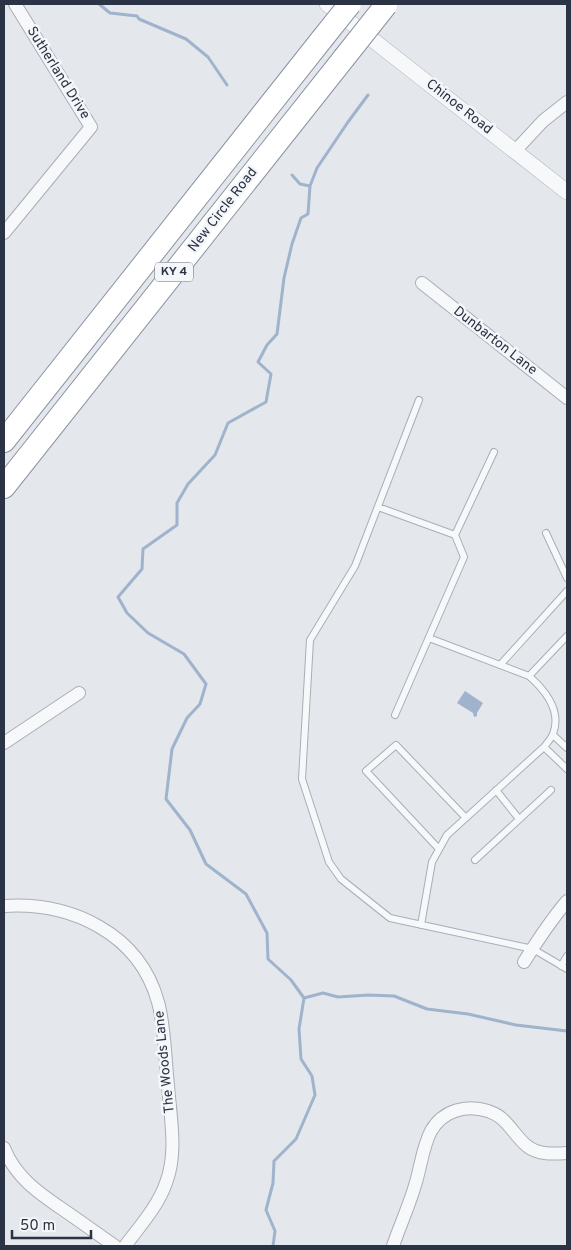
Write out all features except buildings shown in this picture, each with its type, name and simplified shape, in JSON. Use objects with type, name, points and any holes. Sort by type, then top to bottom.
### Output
[{"type":"highway","name":"New Circle Road","points":[[4,487],[386,4]]},
{"type":"highway","name":"New Circle Road","points":[[4,441],[322,39],[351,14]]},
{"type":"street","name":"Sutherland Drive","points":[[4,233],[91,126],[15,4]]},
{"type":"street","name":"Chinoe Road","points":[[327,4],[351,14],[567,192]]},
{"type":"street","points":[[515,151],[543,121],[567,102]]},
{"type":"street","name":"Dunbarton Lane","points":[[422,283],[567,398]]},
{"type":"street","points":[[4,743],[79,693]]},
{"type":"street","points":[[524,962],[557,912],[567,901]]},
{"type":"street","name":"The Woods Lane","points":[[4,906],[44,907],[63,911],[94,924],[110,933],[133,954],[148,975],[153,986],[159,1003],[162,1023],[172,1134],[171,1160],[167,1182],[153,1208],[125,1246]]},
{"type":"street","points":[[393,1246],[432,1130],[443,1117],[455,1110],[480,1108],[491,1112],[500,1116],[527,1146],[545,1153],[567,1153]]},
{"type":"street","points":[[4,1148],[12,1166],[33,1188],[115,1246]]},
{"type":"lane","points":[[419,400],[355,566],[310,640],[302,779],[330,862],[341,878],[390,918],[532,949],[567,969]]},
{"type":"lane","points":[[455,535],[494,452]]},
{"type":"lane","points":[[378,507],[455,535],[464,556],[395,716]]},
{"type":"lane","points":[[546,533],[567,578]]},
{"type":"lane","points":[[500,665],[567,591]]},
{"type":"lane","points":[[529,676],[567,636]]},
{"type":"lane","points":[[421,925],[432,862],[447,835],[544,748],[553,735],[556,722],[554,708],[549,698],[542,688],[529,676],[429,638]]},
{"type":"lane","points":[[553,735],[567,748]]},
{"type":"lane","points":[[439,849],[366,771],[396,745],[466,818]]},
{"type":"lane","points":[[544,748],[566,766]]},
{"type":"lane","points":[[496,790],[520,819]]},
{"type":"lane","points":[[475,860],[551,790]]},
{"type":"lane","points":[[561,966],[567,956]]},
{"type":"water","points":[[465,691],[483,703],[477,716],[474,717],[473,713],[457,703]]},
{"type":"waterway","points":[[99,4],[110,13],[137,16],[139,19],[186,39],[208,57],[227,85]]},
{"type":"waterway","points":[[310,186],[317,168],[368,95]]},
{"type":"waterway","points":[[273,1246],[275,1231],[266,1210],[273,1183],[274,1161],[296,1139],[315,1095],[312,1076],[301,1059],[299,1029],[304,998],[291,980],[268,959],[267,933],[246,894],[206,864],[190,830],[166,799],[172,749],[187,718],[200,704],[206,684],[184,654],[148,633],[127,613],[118,597],[142,569],[143,549],[177,525],[177,503],[188,484],[215,455],[228,423],[266,402],[271,374],[258,362],[267,345],[277,334],[284,278],[292,244],[301,218],[308,214],[310,186],[300,184],[292,175]]},
{"type":"waterway","points":[[304,998],[323,993],[338,997],[394,996],[427,1009],[468,1014],[516,1025],[567,1031]]}]
